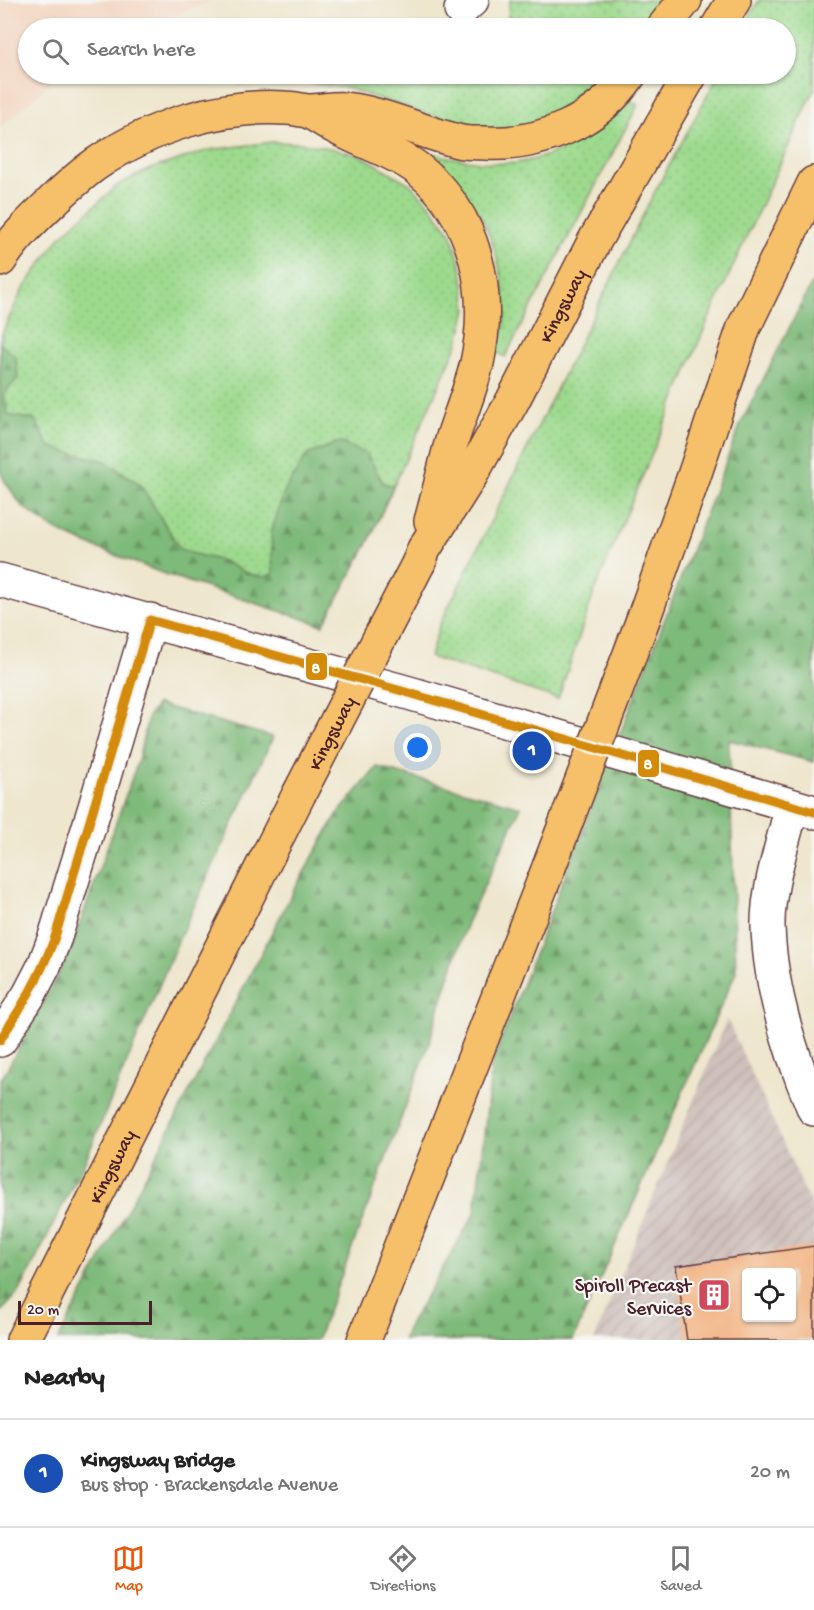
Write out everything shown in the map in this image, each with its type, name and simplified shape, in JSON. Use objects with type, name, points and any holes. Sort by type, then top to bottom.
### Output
[{"type":"highway","points":[[671,18],[685,0]]},
{"type":"highway","points":[[723,18],[734,0]]},
{"type":"highway","points":[[0,260],[29,223],[96,164],[147,135],[193,118],[226,111],[284,108],[308,111],[343,109],[373,114],[464,142],[510,143],[549,135],[570,126],[601,106],[624,84]]},
{"type":"highway","name":"Kingsway","points":[[23,1340],[298,794],[422,555],[513,400],[595,240],[685,84]]},
{"type":"highway","points":[[308,111],[342,131],[388,151],[417,169],[440,190],[455,212],[472,245],[477,261],[483,297],[480,343],[474,374],[453,439],[422,555]]},
{"type":"highway","points":[[364,1340],[644,617],[744,327],[814,183]]},
{"type":"street","points":[[0,580],[409,693],[803,808],[771,897],[768,926],[773,973],[782,1016],[797,1068],[814,1109]]},
{"type":"street","points":[[0,1040],[29,995],[44,966],[55,937],[150,620]]},
{"type":"shaded area","points":[[0,0],[211,0],[170,18],[18,18],[18,84],[49,84],[0,128]]},
{"type":"shaded area","points":[[727,1019],[814,1211],[814,1340],[594,1340]]},
{"type":"green space","points":[[510,0],[659,0],[648,18],[508,18]]},
{"type":"green space","points":[[759,0],[814,0],[814,90],[706,325],[596,587],[558,699],[430,657],[439,626],[652,197],[714,84],[796,84],[796,18],[749,18]]},
{"type":"green space","points":[[315,84],[605,84],[564,113],[513,129],[468,127],[346,88]]},
{"type":"green space","points":[[631,100],[638,105],[505,357],[495,351],[503,327],[505,310],[498,262],[493,246],[481,216],[433,154],[495,163],[532,160],[563,149],[592,131]]},
{"type":"green space","points":[[272,142],[301,143],[364,157],[410,184],[431,206],[452,235],[462,270],[467,309],[458,343],[369,541],[323,625],[165,574],[54,529],[22,506],[4,480],[0,470],[0,340],[22,291],[60,237],[118,185],[150,169],[209,150]]},
{"type":"green space","points":[[814,279],[814,762],[729,740],[736,972],[573,1340],[403,1340],[407,1329],[475,1213],[492,1063],[741,423]]},
{"type":"green space","points":[[0,343],[16,357],[18,378],[4,394],[8,415],[35,420],[49,446],[105,461],[140,484],[180,549],[223,561],[248,574],[264,577],[273,574],[271,533],[285,490],[307,455],[339,442],[367,454],[383,483],[393,486],[369,541],[323,625],[165,574],[84,543],[54,529],[22,506],[4,480],[0,470]]},
{"type":"green space","points":[[157,704],[273,737],[179,939],[86,1159],[20,1291],[0,1313],[0,1080],[69,954],[138,761],[148,717]]},
{"type":"green space","points":[[377,767],[521,807],[467,923],[427,1050],[317,1340],[58,1340],[296,886],[337,815]]},
{"type":"building","name":"Spiroll Precast Services","points":[[814,1246],[814,1340],[687,1340],[676,1266]]},
{"type":"transit line","name":"8","points":[[150,620],[409,693],[814,812]]},
{"type":"transit line","name":"8","points":[[0,1040],[30,990],[55,937],[150,620]]},
{"type":"place","name":"Kingsway Bridge","points":[[532,751]]},
{"type":"place","name":"Spiroll Precast Services","points":[[714,1295]]}]
